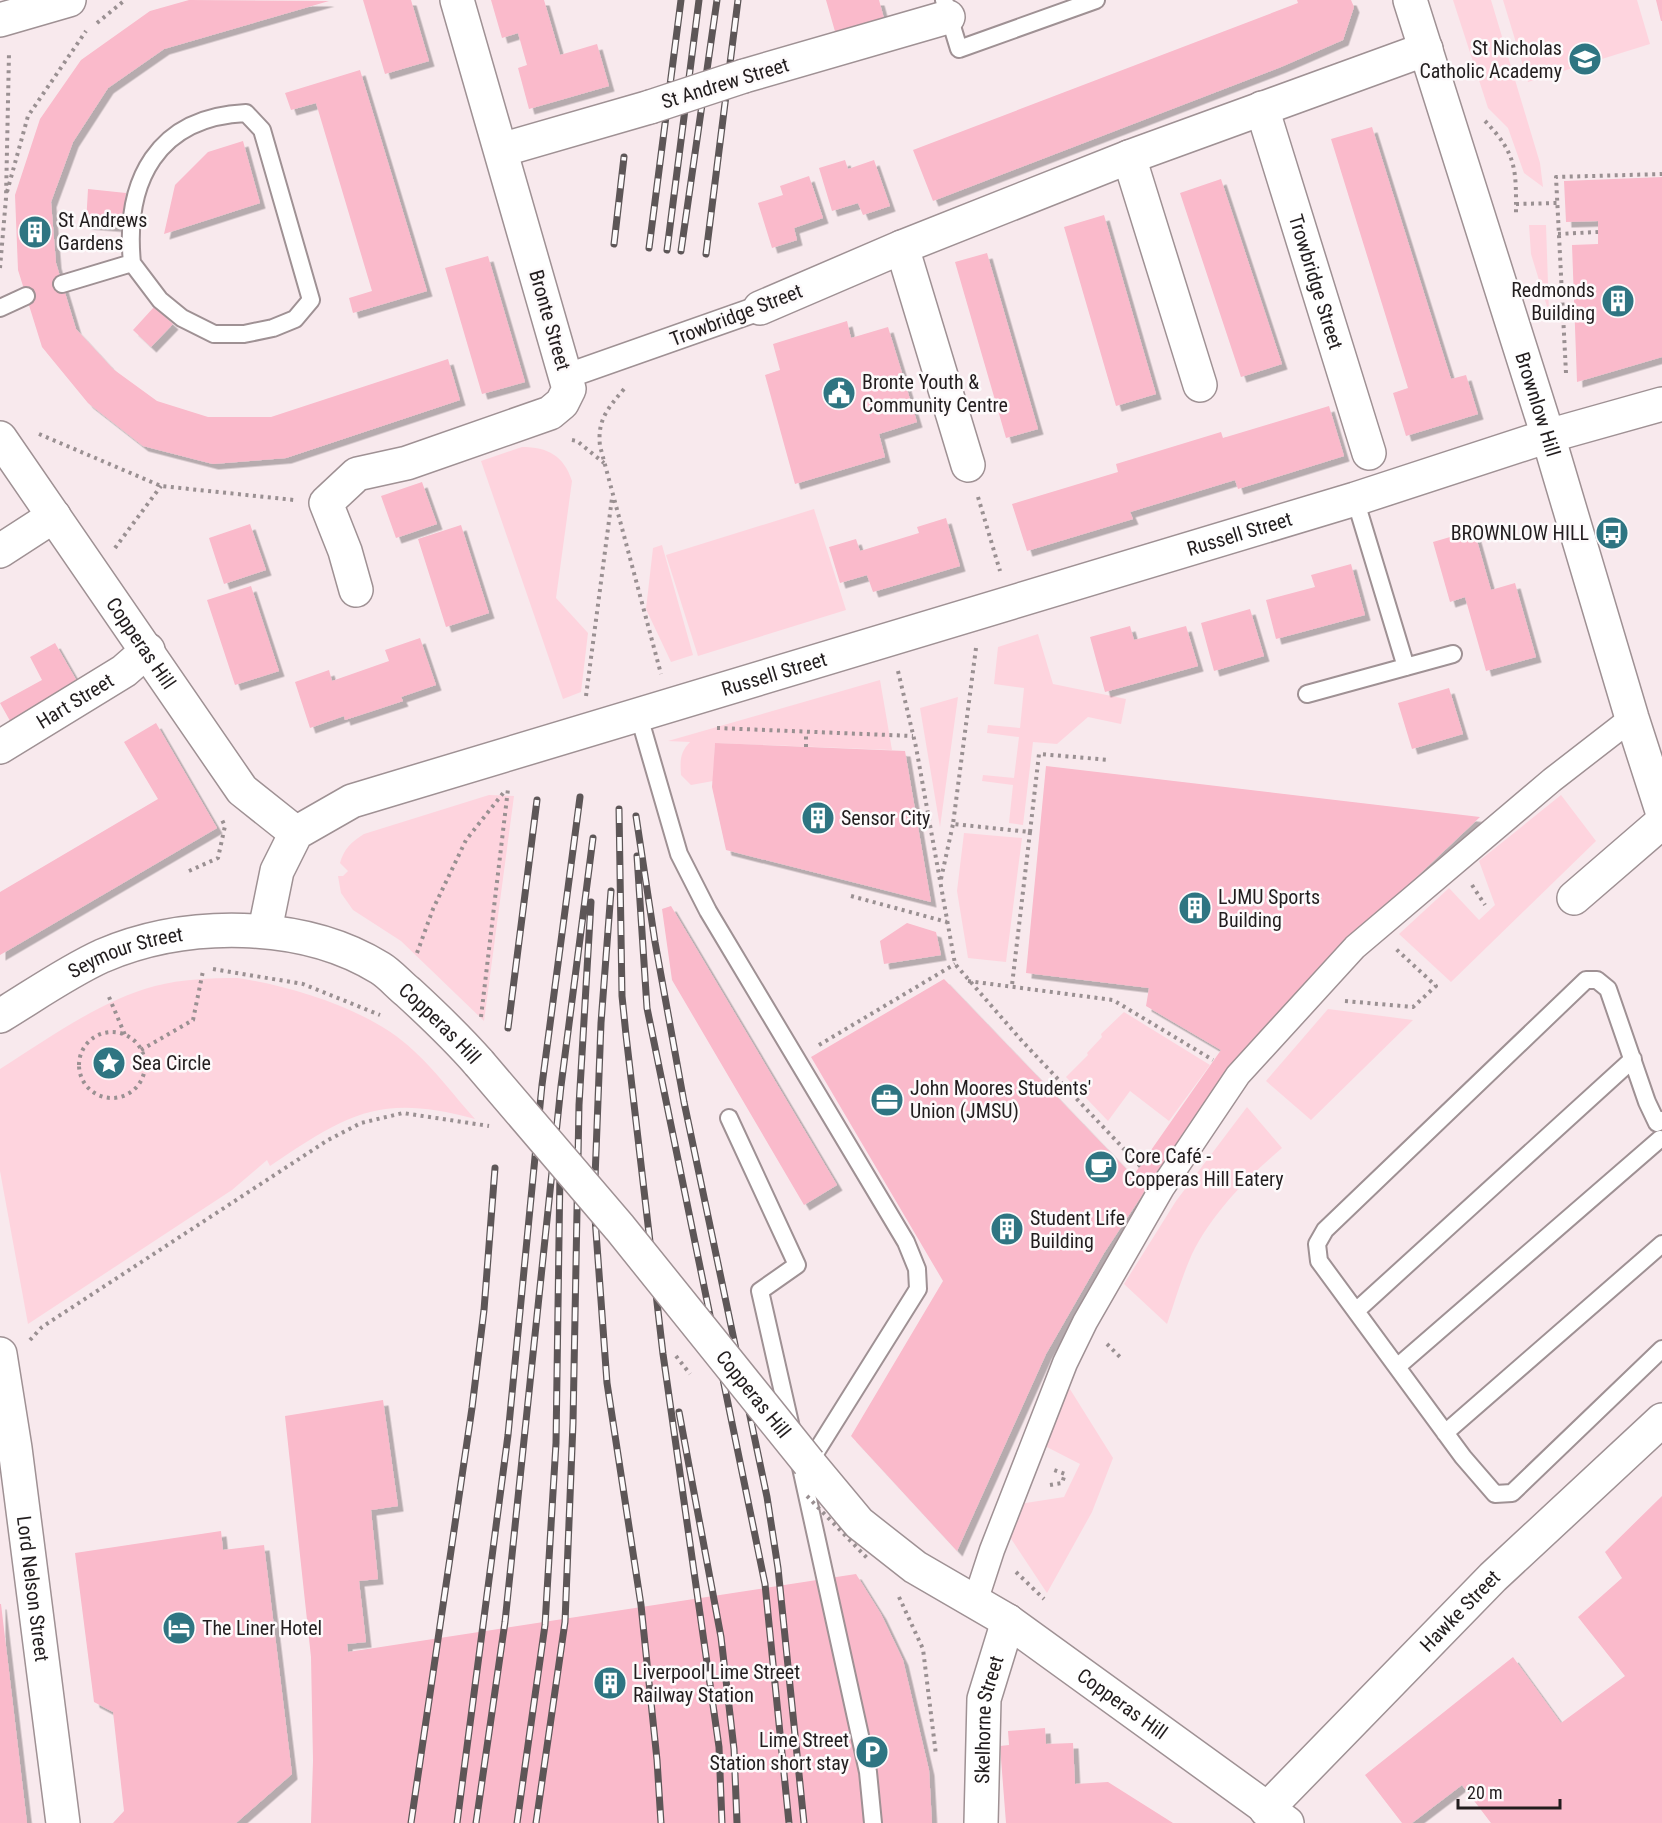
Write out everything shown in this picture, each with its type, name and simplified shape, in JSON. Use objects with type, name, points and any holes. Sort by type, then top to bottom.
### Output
[{"type":"street","points":[[1,20],[69,0]]},
{"type":"street","name":"Bronte Street","points":[[326,503],[357,474],[407,463],[550,413],[562,403],[569,389],[457,0]]},
{"type":"street","name":"Brownlow Hill","points":[[1410,0],[1548,436],[1662,811]]},
{"type":"street","name":"St Andrew Street","points":[[501,150],[650,107],[946,8]]},
{"type":"street","name":"Trowbridge Street","points":[[567,376],[760,308],[1129,157],[1426,49]]},
{"type":"street","name":"Trowbridge Street","points":[[1262,108],[1369,453]]},
{"type":"street","points":[[1129,157],[1200,385]]},
{"type":"street","points":[[902,248],[968,465]]},
{"type":"street","name":"Russell Street","points":[[296,833],[352,801],[1355,499],[1548,436],[1662,404]]},
{"type":"street","name":"Copperas Hill","points":[[0,438],[148,650],[242,790],[296,833]]},
{"type":"street","points":[[326,503],[345,551],[356,591]]},
{"type":"street","points":[[0,551],[54,516]]},
{"type":"street","name":"Hart Street","points":[[0,747],[124,670],[148,650]]},
{"type":"street","points":[[975,1602],[992,1550],[1065,1363],[1085,1322],[1162,1188],[1238,1075],[1354,947],[1376,931],[1552,780],[1632,718]]},
{"type":"street","points":[[1574,898],[1662,822]]},
{"type":"street","points":[[265,930],[277,871],[296,833]]},
{"type":"street","name":"Copperas Hill","points":[[265,930],[332,946],[381,969],[442,1023],[478,1061],[620,1228],[859,1523],[911,1565],[1008,1621],[1276,1816]]},
{"type":"street","name":"Seymour Street","points":[[0,1016],[103,956],[163,938],[203,931],[265,930]]},
{"type":"street","name":"Lord Nelson Street","points":[[12,1351],[15,1448],[63,1823]]},
{"type":"street","name":"Hawke Street","points":[[1276,1816],[1493,1577],[1662,1420]]},
{"type":"street","name":"Skelhorne Street","points":[[981,1823],[984,1699],[1008,1621]]},
{"type":"lane","points":[[946,8],[959,49],[1096,0]]},
{"type":"lane","points":[[246,113],[261,130],[311,300],[295,319],[273,328],[244,334],[214,334],[182,318],[160,300],[132,263],[131,214],[138,183],[153,157],[177,135],[219,114],[246,113]]},
{"type":"lane","points":[[62,284],[132,263]]},
{"type":"lane","points":[[0,308],[26,296]]},
{"type":"lane","points":[[1355,499],[1406,667]]},
{"type":"lane","points":[[1307,694],[1453,654]]},
{"type":"lane","points":[[654,709],[679,854],[708,911],[906,1242],[917,1269],[918,1289],[809,1463]]},
{"type":"lane","points":[[1397,1367],[1660,1132],[1647,1102],[1608,989],[1596,980],[1586,980],[1580,983],[1320,1236],[1317,1244],[1319,1261],[1445,1433],[1495,1494],[1512,1493],[1662,1349]]},
{"type":"lane","points":[[1356,1311],[1633,1059]]},
{"type":"lane","points":[[729,1118],[796,1264],[760,1291],[868,1772],[873,1823]]},
{"type":"lane","points":[[1445,1433],[1662,1244]]},
{"type":"path","points":[[6,198],[28,116],[83,34],[125,0]]},
{"type":"path","points":[[0,268],[6,198],[10,58],[1,20]]},
{"type":"path","points":[[1566,381],[1555,179],[1558,176],[1662,174]]},
{"type":"path","points":[[1516,204],[1557,203]]},
{"type":"path","points":[[1558,234],[1598,232]]},
{"type":"path","points":[[625,387],[601,417],[598,432],[654,709]]},
{"type":"path","points":[[32,431],[161,486],[326,503]]},
{"type":"path","points":[[941,882],[995,607],[968,465]]},
{"type":"path","points":[[95,575],[161,486]]},
{"type":"path","points":[[582,733],[612,494]]},
{"type":"path","points":[[890,638],[914,736],[955,964],[968,981],[1162,1188]]},
{"type":"path","points":[[712,728],[914,736]]},
{"type":"path","points":[[806,732],[806,747]]},
{"type":"path","points":[[1012,986],[1039,754],[1110,760]]},
{"type":"path","points":[[414,961],[433,909],[466,840],[508,787],[478,1061]]},
{"type":"path","points":[[953,824],[1030,832]]},
{"type":"path","points":[[851,896],[947,922]]},
{"type":"path","points":[[1307,997],[1413,1007],[1436,986],[1376,931]]},
{"type":"path","points":[[796,1058],[955,964]]},
{"type":"path","points":[[213,969],[303,984],[383,1016]]},
{"type":"path","points":[[141,1050],[193,1020],[203,971]]},
{"type":"path","points":[[968,981],[1113,1000],[1238,1075]]},
{"type":"path","points":[[109,997],[125,1035],[141,1050],[146,1063],[144,1074],[131,1092],[110,1098],[90,1090],[80,1072],[82,1051],[97,1036],[107,1033],[125,1035]]},
{"type":"path","points":[[12,1351],[42,1327],[328,1140],[361,1123],[404,1113],[492,1127],[484,1118]]},
{"type":"path","points":[[911,1565],[895,1587],[923,1648],[936,1755]]},
{"type":"shaded area","points":[[1453,0],[1491,0],[1540,163],[1543,187],[1524,173],[1508,128],[1488,108]]},
{"type":"shaded area","points":[[1503,0],[1637,0],[1650,44],[1528,82]]},
{"type":"shaded area","points":[[1529,225],[1546,225],[1549,313],[1531,254]]},
{"type":"shaded area","points":[[522,447],[547,451],[560,459],[572,481],[556,598],[588,633],[581,692],[563,699],[481,461]]},
{"type":"shaded area","points":[[814,509],[846,610],[698,656],[666,555]]},
{"type":"shaded area","points":[[662,545],[693,655],[671,662],[646,609],[653,548]]},
{"type":"shaded area","points":[[1038,634],[1053,684],[1126,699],[1121,724],[1088,717],[1057,744],[1033,742],[1023,825],[1009,823],[1013,785],[982,781],[983,775],[1014,778],[1019,737],[987,733],[988,725],[1020,728],[1024,688],[994,684],[998,647]]},
{"type":"shaded area","points":[[880,680],[892,750],[715,743],[713,781],[691,785],[681,775],[682,753],[690,742],[668,741]]},
{"type":"shaded area","points":[[958,697],[940,827],[920,708]]},
{"type":"shaded area","points":[[489,795],[514,796],[484,1021],[401,941],[353,910],[341,893],[338,876],[343,876],[348,871],[340,863],[346,850],[364,834]]},
{"type":"shaded area","points":[[1561,795],[1596,841],[1451,982],[1399,934],[1449,888],[1479,920],[1495,905],[1479,861]]},
{"type":"shaded area","points":[[964,833],[1022,838],[1006,962],[968,958],[957,891]]},
{"type":"shaded area","points":[[238,978],[307,994],[355,1012],[377,1024],[397,1036],[414,1051],[475,1119],[442,1111],[413,1108],[366,1113],[344,1121],[270,1166],[267,1160],[232,1190],[28,1324],[0,1171],[0,1069],[74,1022],[134,993],[175,982]]},
{"type":"shaded area","points":[[1328,1009],[1413,1020],[1311,1120],[1266,1081]]},
{"type":"shaded area","points":[[1124,1012],[1210,1065],[1169,1121],[1130,1091],[1108,1121],[1066,1077],[1088,1055],[1087,1053],[1102,1037],[1101,1034]]},
{"type":"shaded area","points":[[1247,1107],[1282,1148],[1256,1171],[1220,1210],[1200,1239],[1188,1262],[1167,1324],[1124,1284],[1176,1201]]},
{"type":"shaded area","points":[[1068,1386],[1113,1458],[1092,1512],[1047,1593],[1004,1528],[1013,1505],[1064,1497],[1080,1464],[1039,1443]]},
{"type":"building","name":"St Andrews Gardens","points":[[189,0],[329,1],[164,49],[108,88],[73,142],[51,202],[56,263],[76,329],[113,369],[157,401],[208,417],[271,417],[448,359],[460,400],[286,458],[213,464],[143,446],[88,403],[42,347],[18,270],[15,195],[40,119],[81,60],[150,11]]},
{"type":"building","points":[[363,0],[411,0],[429,61],[385,74]]},
{"type":"building","points":[[491,0],[544,0],[560,55],[597,44],[609,86],[529,109],[518,68],[527,65],[518,33],[502,38]]},
{"type":"building","points":[[826,0],[879,0],[885,22],[836,35]]},
{"type":"building","points":[[1297,0],[1351,0],[1354,7],[1343,40],[1281,67],[933,201],[913,150],[1298,3]]},
{"type":"building","points":[[1656,0],[1662,0],[1662,21],[1661,21]]},
{"type":"building","points":[[360,70],[427,291],[353,313],[349,298],[372,291],[316,103],[291,110],[285,93]]},
{"type":"building","points":[[1372,127],[1451,379],[1466,375],[1478,414],[1406,436],[1393,393],[1408,388],[1331,139]]},
{"type":"building","points":[[243,141],[260,203],[164,234],[175,185],[208,152]]},
{"type":"building","points":[[845,160],[848,169],[874,160],[890,206],[863,215],[858,203],[832,211],[819,168]]},
{"type":"building","points":[[809,176],[823,218],[794,228],[797,240],[772,248],[758,203],[783,195],[780,186]]},
{"type":"building","name":"Redmonds Building","points":[[1662,177],[1662,357],[1577,382],[1572,245],[1598,244],[1598,221],[1566,222],[1564,181]]},
{"type":"building","points":[[1221,179],[1282,364],[1241,377],[1180,193]]},
{"type":"building","points":[[88,189],[126,193],[123,227],[86,224]]},
{"type":"building","points":[[1104,215],[1156,394],[1116,406],[1064,227]]},
{"type":"building","points":[[987,253],[1038,429],[1006,438],[955,262]]},
{"type":"building","points":[[488,256],[525,382],[482,394],[445,268]]},
{"type":"building","points":[[154,307],[173,324],[151,347],[133,330]]},
{"type":"building","name":"Bronte Youth & Community Centre","points":[[847,321],[851,338],[888,327],[917,422],[879,434],[885,457],[795,484],[765,375],[780,370],[773,344]]},
{"type":"building","points":[[1329,406],[1344,456],[1238,489],[1235,480],[1130,512],[1133,519],[1027,551],[1012,504],[1118,472],[1116,464],[1221,432],[1223,438]]},
{"type":"building","points":[[422,482],[437,524],[396,538],[381,496]]},
{"type":"building","points":[[946,518],[960,566],[873,592],[867,575],[840,583],[829,547],[856,539],[860,551],[919,533],[917,527]]},
{"type":"building","points":[[250,524],[266,570],[224,584],[209,538]]},
{"type":"building","points":[[461,525],[489,613],[446,627],[418,539]]},
{"type":"building","points":[[1474,530],[1491,590],[1515,583],[1536,657],[1486,671],[1465,597],[1450,602],[1433,542]]},
{"type":"building","points":[[1351,564],[1365,615],[1276,639],[1266,600],[1315,587],[1311,575]]},
{"type":"building","points":[[251,586],[279,671],[235,685],[207,600]]},
{"type":"building","points":[[1250,609],[1264,656],[1214,671],[1201,623]]},
{"type":"building","points":[[1130,626],[1134,640],[1186,626],[1198,666],[1105,692],[1090,637]]},
{"type":"building","points":[[420,638],[436,685],[401,697],[403,701],[345,720],[344,716],[310,728],[295,682],[329,670],[332,681],[389,661],[385,650]]},
{"type":"building","points":[[55,643],[82,690],[14,728],[0,703],[42,680],[30,657]]},
{"type":"building","points":[[1449,688],[1463,734],[1412,749],[1398,703]]},
{"type":"building","points":[[156,723],[217,828],[0,955],[0,892],[158,799],[124,742]]},
{"type":"building","name":"Sensor City","points":[[715,743],[905,751],[931,902],[726,850],[712,787]]},
{"type":"building","points":[[1046,766],[1480,817],[1336,953],[1223,1083],[1160,1168],[1104,1253],[1046,1354],[957,1551],[851,1436],[943,1281],[811,1057],[944,979],[1133,1176],[1221,1050],[1146,1006],[1149,988],[1026,973]]},
{"type":"building","points":[[671,906],[837,1185],[804,1205],[672,980],[662,909]]},
{"type":"building","points":[[907,923],[936,932],[941,955],[884,964],[880,941]]},
{"type":"building","name":"Liverpool Lime Street Railway Station","points":[[383,1400],[398,1506],[371,1510],[378,1579],[359,1581],[366,1642],[347,1644],[348,1652],[856,1574],[881,1614],[903,1660],[929,1770],[932,1823],[311,1823],[313,1761],[311,1657],[285,1416]]},
{"type":"building","points":[[1662,1496],[1662,1823],[1491,1823],[1462,1785],[1412,1823],[1402,1823],[1365,1775],[1513,1657],[1561,1723],[1625,1676],[1578,1617],[1622,1578],[1605,1552]]},
{"type":"building","name":"The Liner Hotel","points":[[221,1531],[223,1550],[264,1545],[292,1774],[236,1823],[113,1823],[124,1811],[113,1712],[94,1702],[75,1553]]},
{"type":"building","points":[[1,1604],[27,1823],[0,1823]]},
{"type":"building","points":[[1045,1728],[1046,1744],[1073,1743],[1075,1784],[1108,1782],[1173,1823],[1006,1823],[1000,1746],[1009,1745],[1008,1731]]},
{"type":"railway","points":[[649,248],[681,0]]},
{"type":"railway","points":[[667,250],[699,0]]},
{"type":"railway","points":[[681,251],[717,0]]},
{"type":"railway","points":[[706,254],[738,0]]},
{"type":"railway","points":[[614,244],[624,157]]},
{"type":"railway","points":[[457,1823],[508,1435],[542,1085],[580,797]]},
{"type":"railway","points":[[508,1028],[537,800]]},
{"type":"railway","points":[[619,809],[622,996],[663,1354],[719,1747],[722,1823]]},
{"type":"railway","points":[[636,816],[655,942],[684,1102],[767,1497],[778,1568],[804,1823]]},
{"type":"railway","points":[[476,1823],[505,1622],[561,1086],[593,838]]},
{"type":"railway","points":[[637,856],[647,1008],[765,1584],[789,1823]]},
{"type":"railway","points":[[611,891],[601,1023],[594,1204],[607,1383],[641,1605],[661,1823]]},
{"type":"railway","points":[[536,1823],[565,1622],[573,1423],[579,1105],[591,902]]},
{"type":"railway","points":[[411,1823],[472,1408],[484,1310],[495,1168]]},
{"type":"railway","points":[[517,1823],[545,1625],[556,1443],[560,1171]]},
{"type":"railway","points":[[679,1412],[721,1637],[734,1749],[737,1823]]},
{"type":"place","name":"St Nicholas Catholic Academy","points":[[1585,59]]},
{"type":"place","name":"St Andrews Gardens","points":[[35,232]]},
{"type":"place","name":"Redmonds Building","points":[[1618,301]]},
{"type":"place","name":"Bronte Youth & Community Centre","points":[[839,393]]},
{"type":"place","name":"BROWNLOW HILL","points":[[1612,533]]},
{"type":"place","name":"Sensor City","points":[[818,818]]},
{"type":"place","name":"LJMU Sports Building","points":[[1195,908]]},
{"type":"place","name":"Sea Circle","points":[[109,1063]]},
{"type":"place","name":"John Moores Students' Union (JMSU)","points":[[887,1100]]},
{"type":"place","name":"Core Café - Copperas Hill Eatery","points":[[1101,1167]]},
{"type":"place","name":"Student Life Building","points":[[1007,1229]]},
{"type":"place","name":"The Liner Hotel","points":[[179,1628]]},
{"type":"place","name":"Liverpool Lime Street Railway Station","points":[[610,1683]]},
{"type":"place","name":"Lime Street Station short stay","points":[[872,1752]]}]
